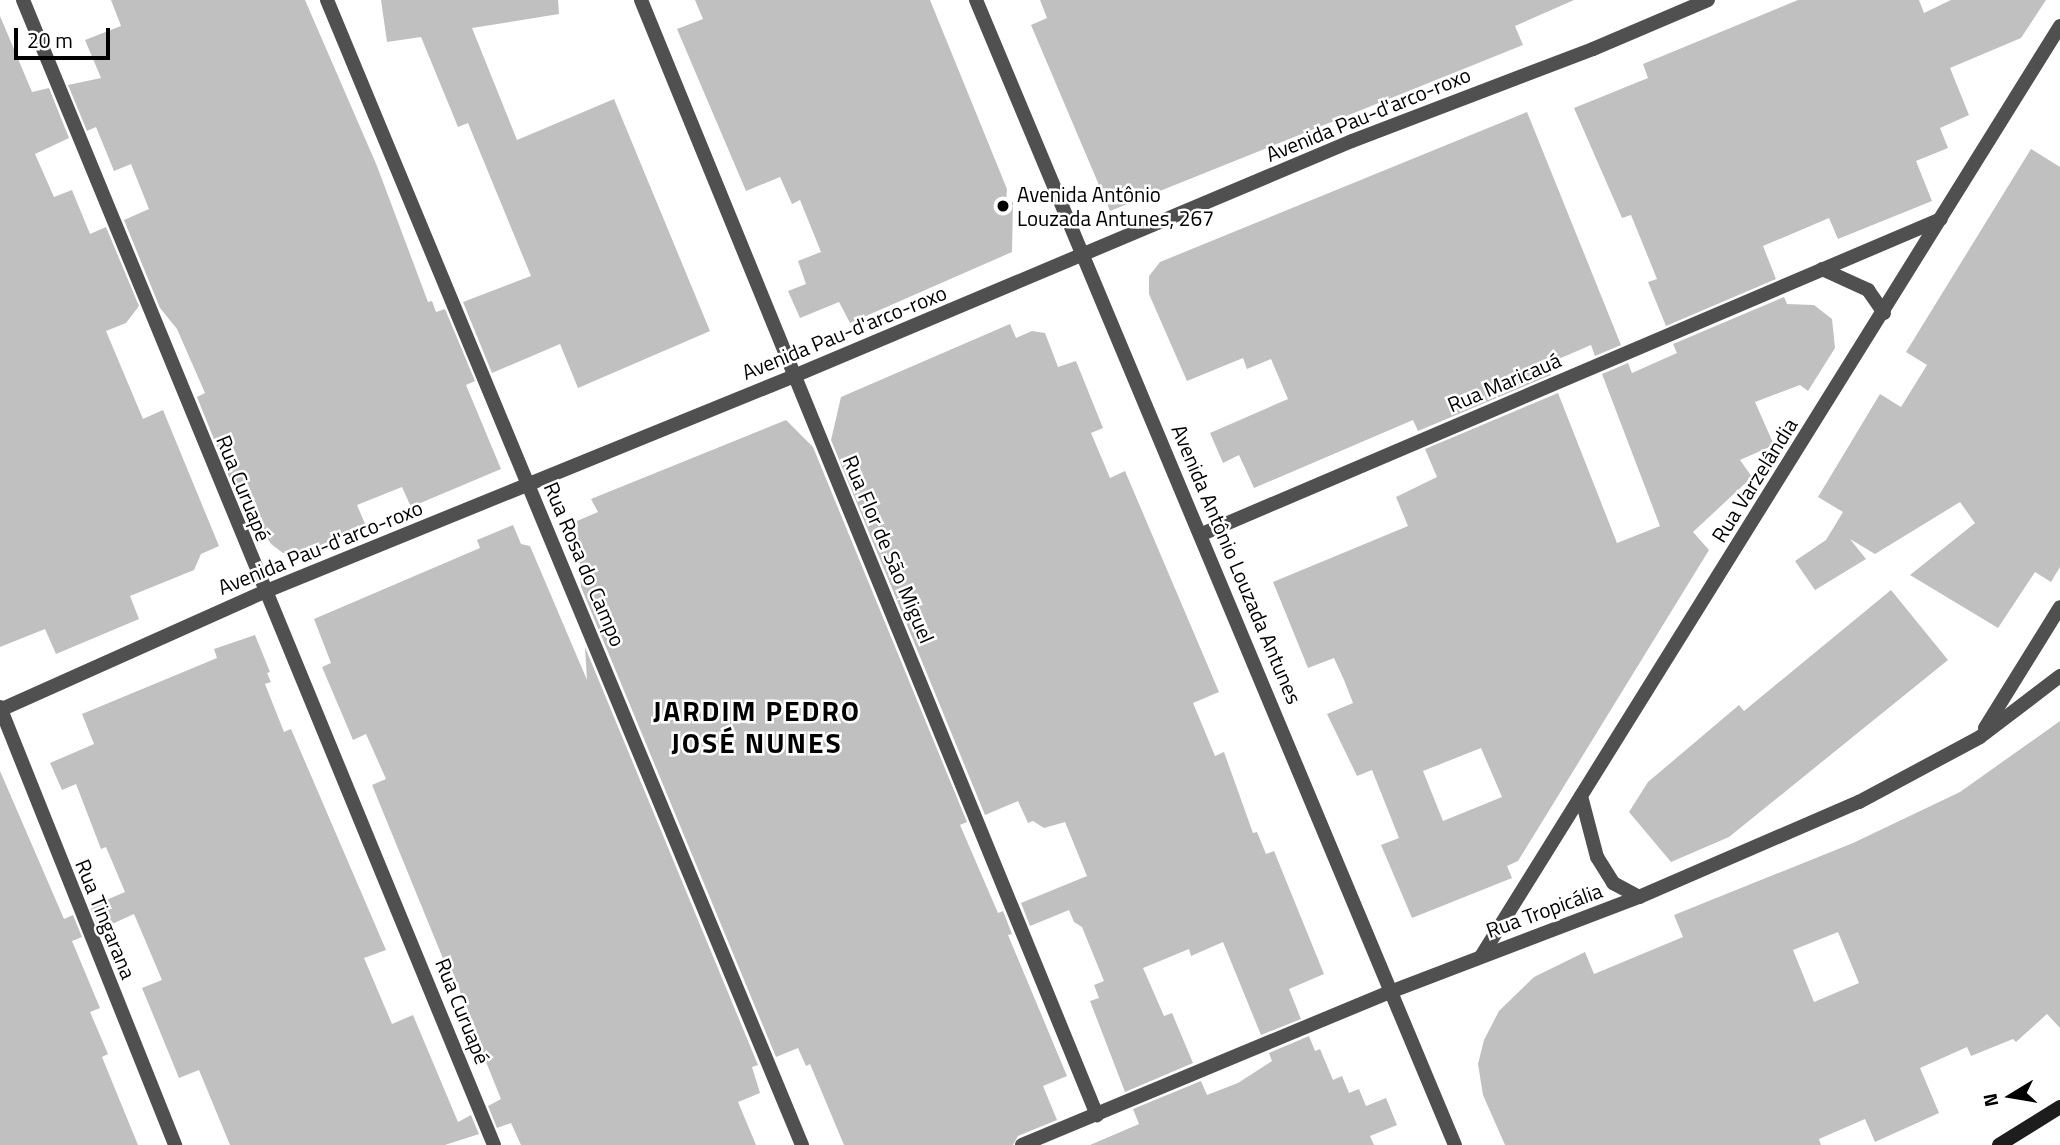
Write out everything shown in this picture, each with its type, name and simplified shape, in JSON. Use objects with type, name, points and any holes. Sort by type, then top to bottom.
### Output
[{"type":"street","name":"Rua Curuapé","points":[[23,0],[264,592],[494,1145]]},
{"type":"street","name":"Rua Rosa do Campo","points":[[327,0],[802,1145]]},
{"type":"street","name":"Rua Flor de São Miguel","points":[[641,0],[1097,1115]]},
{"type":"street","name":"Avenida Antônio Louzada Antunes","points":[[976,0],[1202,534],[1455,1145]]},
{"type":"street","name":"Avenida Pau-d'arco-roxo","points":[[0,709],[264,592],[794,376],[1352,141],[1593,49],[1707,0]]},
{"type":"street","name":"Rua Varzelândia","points":[[1482,955],[1884,313],[2060,26]]},
{"type":"street","name":"Rua Maricauá","points":[[1202,534],[1942,219]]},
{"type":"street","points":[[1822,269],[1868,290],[1884,313]]},
{"type":"street","points":[[1980,737],[2060,607]]},
{"type":"street","name":"Rua Tropicália","points":[[1022,1145],[1482,955],[1639,897],[1859,802],[1980,737],[2060,676]]},
{"type":"street","name":"Rua Tingarana","points":[[0,709],[175,1145]]},
{"type":"street","points":[[1581,796],[1597,858],[1613,883],[1639,897]]},
{"type":"street","points":[[2000,1145],[2060,1107]]},
{"type":"building","points":[[111,0],[305,0],[377,166],[428,302],[432,301],[436,312],[445,309],[475,381],[466,385],[501,469],[411,507],[402,487],[357,505],[366,526],[299,554],[283,553],[271,544],[230,479],[197,397],[205,393],[177,329],[160,308],[124,220],[149,209],[131,164],[114,171],[96,127],[87,131],[68,85],[101,78],[85,40],[121,26]]},
{"type":"building","points":[[381,0],[558,0],[559,14],[472,28],[517,140],[614,99],[710,331],[578,388],[560,344],[492,373],[463,302],[531,276],[468,123],[458,127],[421,37],[387,42]]},
{"type":"building","points":[[695,0],[930,0],[1007,189],[1006,202],[1013,202],[1012,252],[850,323],[839,302],[800,318],[788,291],[806,284],[798,261],[821,252],[800,200],[792,204],[780,177],[746,191],[677,29],[703,19]]},
{"type":"building","points":[[1040,0],[1574,0],[1515,26],[1523,45],[1110,211],[1031,25],[1047,18]]},
{"type":"building","points":[[1798,0],[1919,0],[1924,13],[1951,0],[2046,0],[2021,38],[1950,68],[1969,115],[1940,128],[1948,148],[1916,161],[1932,201],[1838,239],[1829,218],[1763,246],[1776,279],[1666,326],[1648,282],[1657,279],[1631,215],[1622,218],[1574,108],[1648,78],[1643,64]]},
{"type":"building","points":[[0,16],[32,92],[49,88],[69,138],[35,154],[54,197],[72,190],[90,234],[106,227],[139,306],[126,323],[106,331],[143,419],[163,410],[219,546],[201,554],[194,570],[130,596],[139,619],[56,654],[45,629],[0,647]]},
{"type":"building","points":[[1527,112],[1621,345],[1595,356],[1591,345],[1547,364],[1551,375],[1418,431],[1413,420],[1254,488],[1239,455],[1223,463],[1210,433],[1288,399],[1271,359],[1247,369],[1243,358],[1187,381],[1149,294],[1149,276],[1160,262]]},
{"type":"building","points":[[2031,149],[2060,167],[2060,567],[2051,582],[2035,572],[1998,628],[1910,575],[1975,523],[1960,502],[1875,554],[1850,539],[1866,559],[1815,590],[1795,561],[1826,540],[1843,512],[1818,497],[1880,394],[1901,407],[1927,365],[1906,352]]},
{"type":"building","points":[[1784,297],[1787,304],[1814,305],[1832,319],[1835,348],[1808,391],[1800,385],[1755,402],[1774,445],[1740,460],[1752,477],[1693,532],[1709,550],[1518,861],[1507,866],[1512,878],[1412,918],[1381,845],[1399,838],[1372,770],[1357,776],[1327,714],[1353,703],[1344,680],[1334,658],[1308,668],[1273,582],[1408,526],[1396,497],[1437,477],[1425,449],[1558,393],[1617,543],[1660,526],[1602,374],[1628,363],[1632,373],[1677,353],[1673,344]],"holes":[[[1481,748],[1502,797],[1443,821],[1423,771]]]},
{"type":"building","points":[[1010,324],[1016,338],[1032,331],[1045,333],[1058,367],[1076,361],[1103,428],[1091,433],[1110,478],[1125,471],[1219,692],[1193,703],[1215,756],[1224,752],[1253,833],[1257,832],[1266,854],[1274,851],[1324,974],[1289,989],[1301,1019],[1261,1035],[1223,942],[1191,956],[1189,949],[1143,968],[1164,1016],[1172,1013],[1193,1063],[1125,1092],[1090,1001],[1099,998],[1094,985],[1104,981],[1082,927],[1074,922],[1069,910],[1030,926],[1021,903],[1087,876],[1065,822],[1044,828],[1033,821],[1028,823],[1018,801],[985,815],[831,440],[841,397]]},
{"type":"building","points":[[786,420],[813,447],[967,822],[960,825],[998,913],[1003,911],[1012,934],[1008,935],[1067,1076],[1043,1086],[1057,1120],[1018,1136],[1013,1145],[844,1145],[810,1064],[806,1066],[798,1048],[776,1057],[581,587],[577,521],[598,512],[591,499]]},
{"type":"building","points":[[513,525],[521,544],[530,546],[587,680],[585,647],[758,1065],[752,1067],[760,1093],[738,1102],[756,1145],[521,1145],[511,1123],[497,1128],[488,1106],[501,1099],[463,1005],[458,982],[453,983],[372,785],[386,779],[366,734],[353,740],[322,667],[331,663],[314,619],[480,548],[477,540]]},
{"type":"building","points":[[1891,590],[1948,660],[1729,837],[1671,862],[1629,812],[1648,782],[1739,705],[1744,711]]},
{"type":"building","points":[[255,635],[270,672],[267,673],[271,682],[265,684],[284,732],[291,729],[386,950],[364,958],[392,1024],[413,1015],[458,1122],[471,1115],[479,1134],[445,1145],[230,1145],[199,1070],[179,1078],[142,988],[162,980],[134,914],[99,930],[90,907],[125,892],[106,847],[101,849],[76,784],[62,790],[50,763],[94,744],[82,714],[217,658],[214,649]]},
{"type":"building","points":[[2060,721],[2060,1028],[2047,1014],[2016,1042],[2013,1039],[1971,1056],[1967,1047],[1920,1068],[1939,1113],[1875,1142],[1865,1119],[1819,1139],[1821,1145],[1505,1145],[1483,1095],[1478,1064],[1484,1040],[1499,1011],[1534,977],[1585,952],[1594,974],[1683,937],[1674,915],[1853,843],[1960,792]],"holes":[[[1838,932],[1859,983],[1814,1002],[1793,950]]]},
{"type":"building","points":[[0,771],[64,919],[73,915],[82,937],[72,941],[100,1008],[90,1012],[108,1054],[102,1057],[138,1145],[0,1145]]},
{"type":"building","points":[[1309,1036],[1315,1051],[1320,1049],[1333,1080],[1342,1076],[1349,1093],[1359,1089],[1366,1106],[1386,1098],[1397,1125],[1370,1136],[1374,1145],[1090,1145],[1139,1124],[1133,1109],[1201,1081],[1207,1095],[1238,1083],[1272,1061],[1269,1053]]},
{"type":"place","name":"Avenida Antônio Louzada Antunes, 267","points":[[1003,206]]},
{"type":"district","name":"JARDIM PEDRO JOSÉ NUNES","points":[[757,727]]}]
